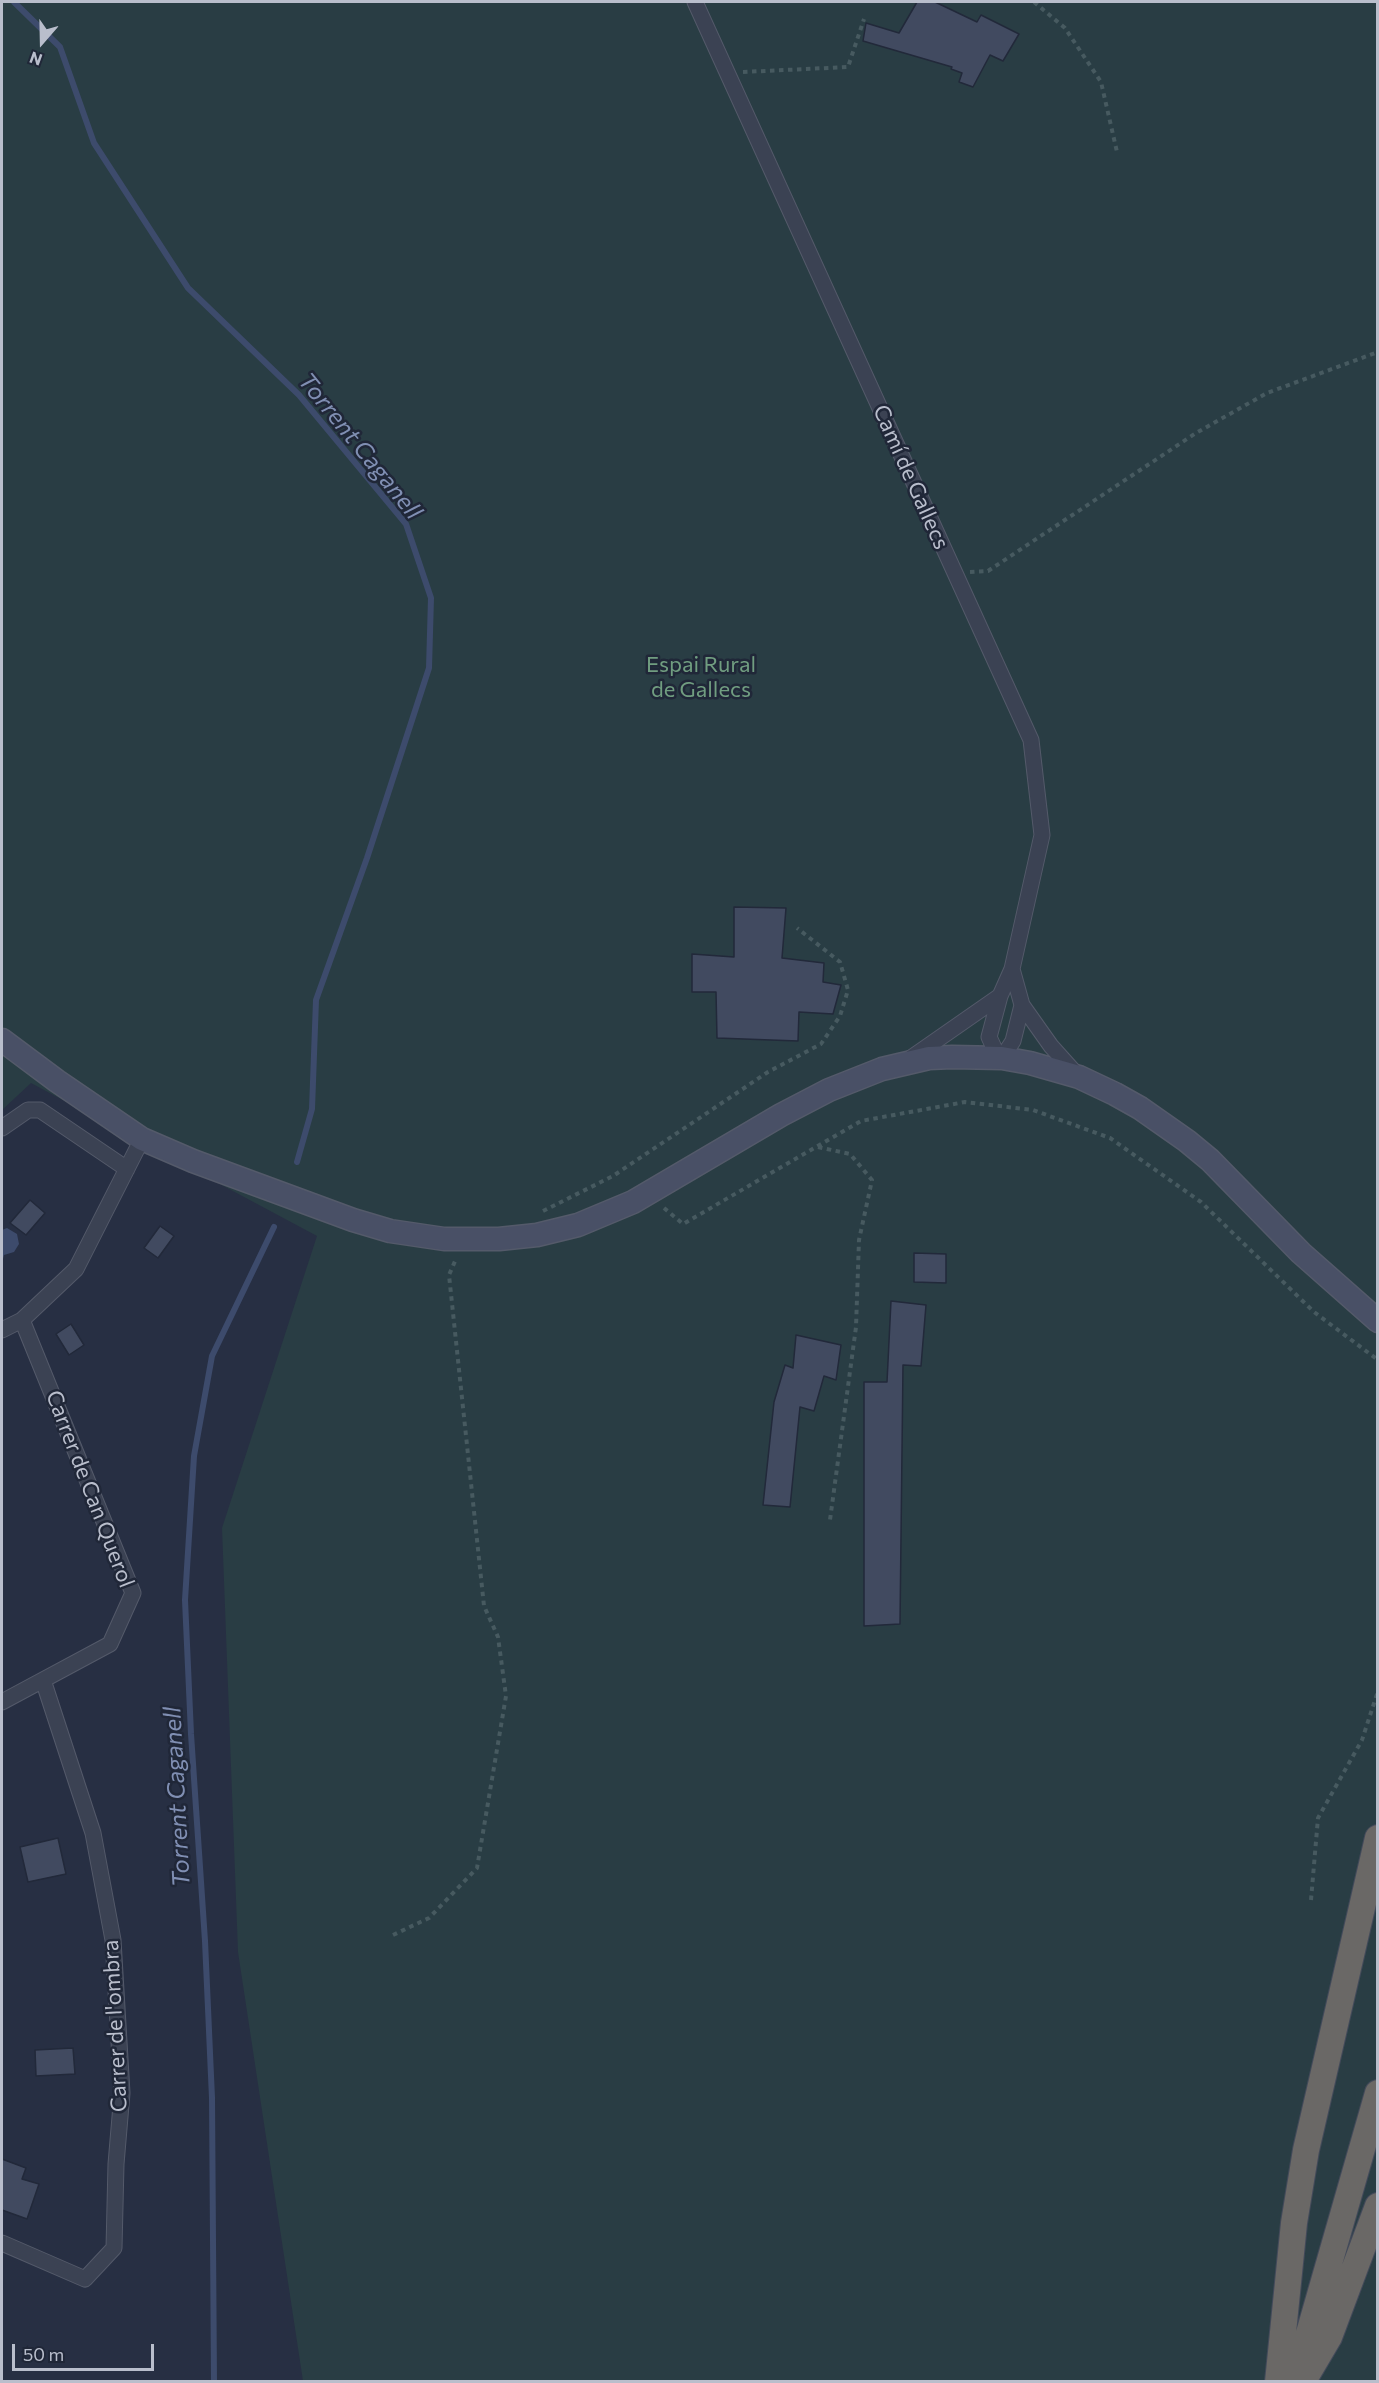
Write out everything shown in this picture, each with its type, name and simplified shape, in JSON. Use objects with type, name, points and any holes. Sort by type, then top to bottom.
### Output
[{"type":"highway","points":[[1278,2382],[1294,2223],[1306,2150],[1377,1838]]},
{"type":"highway","points":[[1295,2382],[1377,2093]]},
{"type":"highway","points":[[1303,2382],[1329,2337],[1377,2206]]},
{"type":"main road","points":[[2,1040],[142,1139],[193,1161],[353,1220],[390,1231],[444,1239],[499,1239],[578,1225],[647,1194],[829,1090],[882,1069],[929,1058],[1002,1058],[1079,1077],[1140,1108],[1210,1160],[1301,1253],[1373,1316]]},
{"type":"street","name":"Camí de Gallecs","points":[[695,2],[1031,740],[1042,835],[1012,969],[1000,996],[989,1037],[1002,1058],[1013,1041],[1022,1005]]},
{"type":"street","name":"Camí de Gallecs","points":[[1012,969],[1022,1005],[1051,1046],[1079,1077]]},
{"type":"street","points":[[903,1064],[1000,996]]},
{"type":"street","points":[[2,1128],[28,1110],[40,1110],[127,1169]]},
{"type":"street","points":[[2,1330],[22,1320],[76,1269],[142,1139]]},
{"type":"street","name":"Carrer de Can Querol","points":[[2,1702],[110,1644],[133,1593],[22,1320]]},
{"type":"street","name":"Carrer de l'ombra","points":[[2,2242],[85,2279],[114,2248],[116,2164],[122,2093],[112,1940],[93,1833],[43,1680]]},
{"type":"path","points":[[1034,2],[1065,28],[1101,82],[1117,152]]},
{"type":"path","points":[[728,72],[848,67],[864,19]]},
{"type":"path","points":[[955,573],[988,571],[1196,433],[1267,393],[1377,352]]},
{"type":"path","points":[[526,1236],[530,1218],[613,1176],[768,1072],[820,1044],[840,1016],[848,990],[840,962],[797,928]]},
{"type":"path","points":[[647,1194],[683,1224],[861,1121],[965,1102],[1033,1110],[1110,1138],[1200,1202],[1314,1312],[1377,1360]]},
{"type":"path","points":[[817,1147],[850,1154],[872,1180],[859,1240],[856,1327],[831,1520]]},
{"type":"path","points":[[393,1935],[429,1918],[477,1868],[506,1696],[498,1637],[484,1606],[449,1275],[464,1239]]},
{"type":"path","points":[[1311,1900],[1318,1818],[1362,1740],[1377,1691]]},
{"type":"green space","name":"Espai Rural de Gallecs","points":[[2,2],[1377,2],[1377,2381],[303,2381],[238,1952],[222,1528],[317,1236],[31,1083],[2,1110]]},
{"type":"water","points":[[7,1228],[17,1234],[19,1244],[14,1252],[4,1255],[3,1259],[2,1230]]},
{"type":"building","points":[[917,2],[935,2],[977,22],[981,15],[1019,34],[1003,61],[990,55],[973,87],[959,82],[962,73],[951,69],[952,67],[863,41],[866,23],[899,33]]},
{"type":"building","points":[[734,907],[786,908],[782,958],[824,963],[823,982],[841,985],[833,1014],[799,1012],[798,1041],[717,1038],[716,992],[692,992],[692,954],[734,957]]},
{"type":"building","points":[[30,1200],[45,1213],[26,1235],[10,1223]]},
{"type":"building","points":[[160,1226],[174,1236],[158,1258],[144,1248]]},
{"type":"building","points":[[914,1253],[946,1254],[946,1283],[914,1282]]},
{"type":"building","points":[[891,1301],[926,1305],[921,1366],[903,1365],[900,1624],[864,1626],[864,1382],[887,1382]]},
{"type":"building","points":[[71,1324],[84,1345],[69,1355],[56,1334]]},
{"type":"building","points":[[796,1335],[841,1345],[836,1380],[824,1376],[814,1411],[800,1407],[790,1507],[763,1505],[774,1402],[785,1365],[793,1368]]},
{"type":"building","points":[[58,1838],[66,1874],[28,1882],[20,1847]]},
{"type":"building","points":[[73,2048],[75,2074],[36,2076],[35,2050]]},
{"type":"building","points":[[2,2159],[26,2168],[22,2179],[39,2184],[27,2219],[2,2210]]},
{"type":"waterway","name":"Torrent Caganell","points":[[14,2],[60,47],[94,143],[188,288],[299,395],[406,524],[431,598],[429,668],[367,858],[316,1000],[312,1109],[297,1162]]},
{"type":"waterway","name":"Torrent Caganell","points":[[214,2382],[212,2098],[185,1600],[194,1456],[212,1356],[274,1227]]}]
